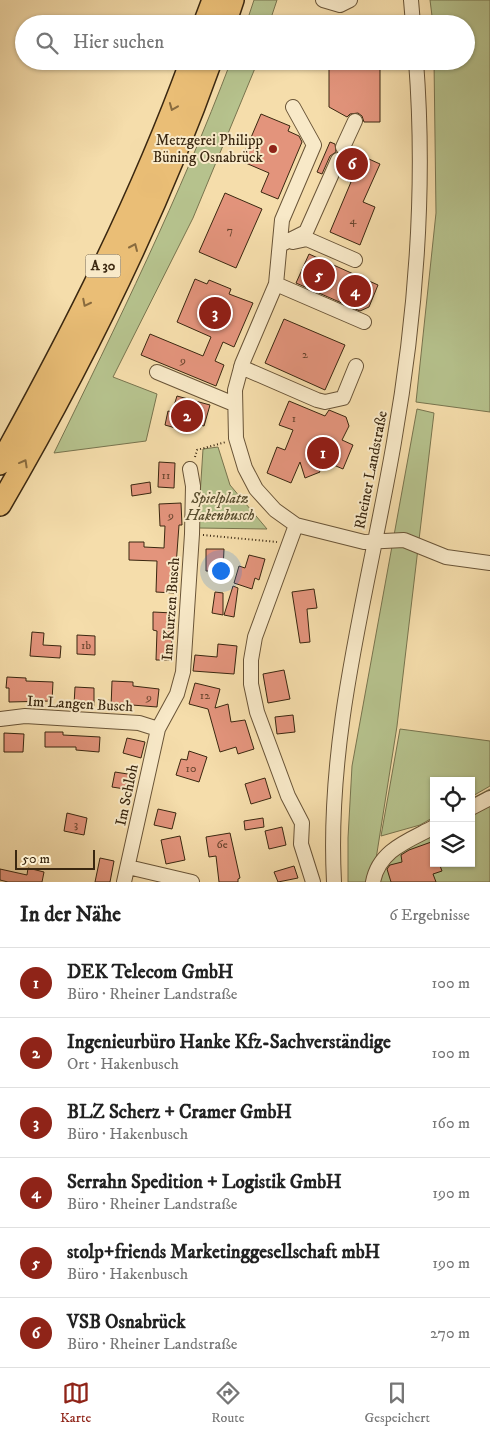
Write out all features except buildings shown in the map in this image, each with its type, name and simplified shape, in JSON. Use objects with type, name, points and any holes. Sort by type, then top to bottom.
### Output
[{"type":"highway","points":[[207,15],[213,0]]},
{"type":"highway","points":[[228,15],[233,0]]},
{"type":"highway","name":"A 30","points":[[0,464],[90,295],[154,153],[187,70]]},
{"type":"highway","name":"A 30","points":[[0,505],[74,370],[131,254],[178,147],[208,70]]},
{"type":"street","points":[[309,0],[345,2]]},
{"type":"street","points":[[411,0],[412,15]]},
{"type":"street","name":"Rheiner Landstraße","points":[[334,882],[334,796],[340,736],[352,652],[405,376],[416,285],[421,162],[416,70]]},
{"type":"street","points":[[293,107],[314,145],[282,220],[276,284],[242,366],[234,404],[236,438],[245,468],[256,489],[275,510],[296,525],[347,540],[374,543],[404,540],[446,557],[490,563]]},
{"type":"street","points":[[280,245],[306,232],[355,121]]},
{"type":"street","points":[[280,245],[307,239],[355,260]]},
{"type":"street","points":[[276,284],[364,322]]},
{"type":"street","points":[[242,366],[325,402],[343,398],[356,366]]},
{"type":"street","points":[[157,372],[234,404]]},
{"type":"street","name":"Im Kurzen Busch","points":[[158,729],[177,694],[183,672],[192,534],[193,486],[190,469]]},
{"type":"street","points":[[296,525],[287,544],[256,637],[250,660],[251,684],[261,721],[288,796],[302,823],[301,844],[313,882]]},
{"type":"street","name":"Im Langen Busch","points":[[0,719],[25,716],[129,722],[158,729]]},
{"type":"street","name":"Im Schloh","points":[[124,882],[158,729]]},
{"type":"street","points":[[475,806],[490,798]]},
{"type":"street","points":[[372,882],[375,870],[382,857],[430,829]]},
{"type":"street","points":[[128,867],[192,882]]},
{"type":"path","points":[[190,469],[197,450],[236,438]]},
{"type":"path","points":[[192,534],[251,538],[287,544]]},
{"type":"green space","points":[[254,0],[277,0],[272,15],[249,15]]},
{"type":"green space","points":[[430,0],[490,0],[490,412],[416,402],[436,213],[434,70],[475,70],[475,15],[432,15]]},
{"type":"green space","points":[[227,70],[254,70],[193,218],[113,377],[157,394],[146,441],[54,453],[169,210]]},
{"type":"green space","points":[[417,409],[434,413],[397,726],[376,859],[430,823],[430,867],[475,867],[475,797],[490,789],[490,882],[348,882],[348,838],[352,766]]},
{"type":"green space","name":"Spielplatz Hakenbusch","points":[[218,447],[230,485],[267,529],[198,528],[203,449]]},
{"type":"green space","points":[[400,729],[490,741],[490,786],[475,795],[475,777],[430,777],[430,819],[420,825],[381,836]]},
{"type":"place","name":"Metzgerei Philipp Büning Osnabrück","points":[[273,149]]},
{"type":"place","name":"VSB Osnabrück","points":[[352,164]]},
{"type":"place","name":"stolp+friends Marketinggesellschaft mbH","points":[[319,275]]},
{"type":"place","name":"Serrahn Spedition + Logistik GmbH","points":[[355,291]]},
{"type":"place","name":"BLZ Scherz + Cramer GmbH","points":[[215,313]]},
{"type":"place","name":"Ingenieurbüro Hanke Kfz-Sachverständige","points":[[187,416]]},
{"type":"place","name":"DEK Telecom GmbH","points":[[323,453]]}]
